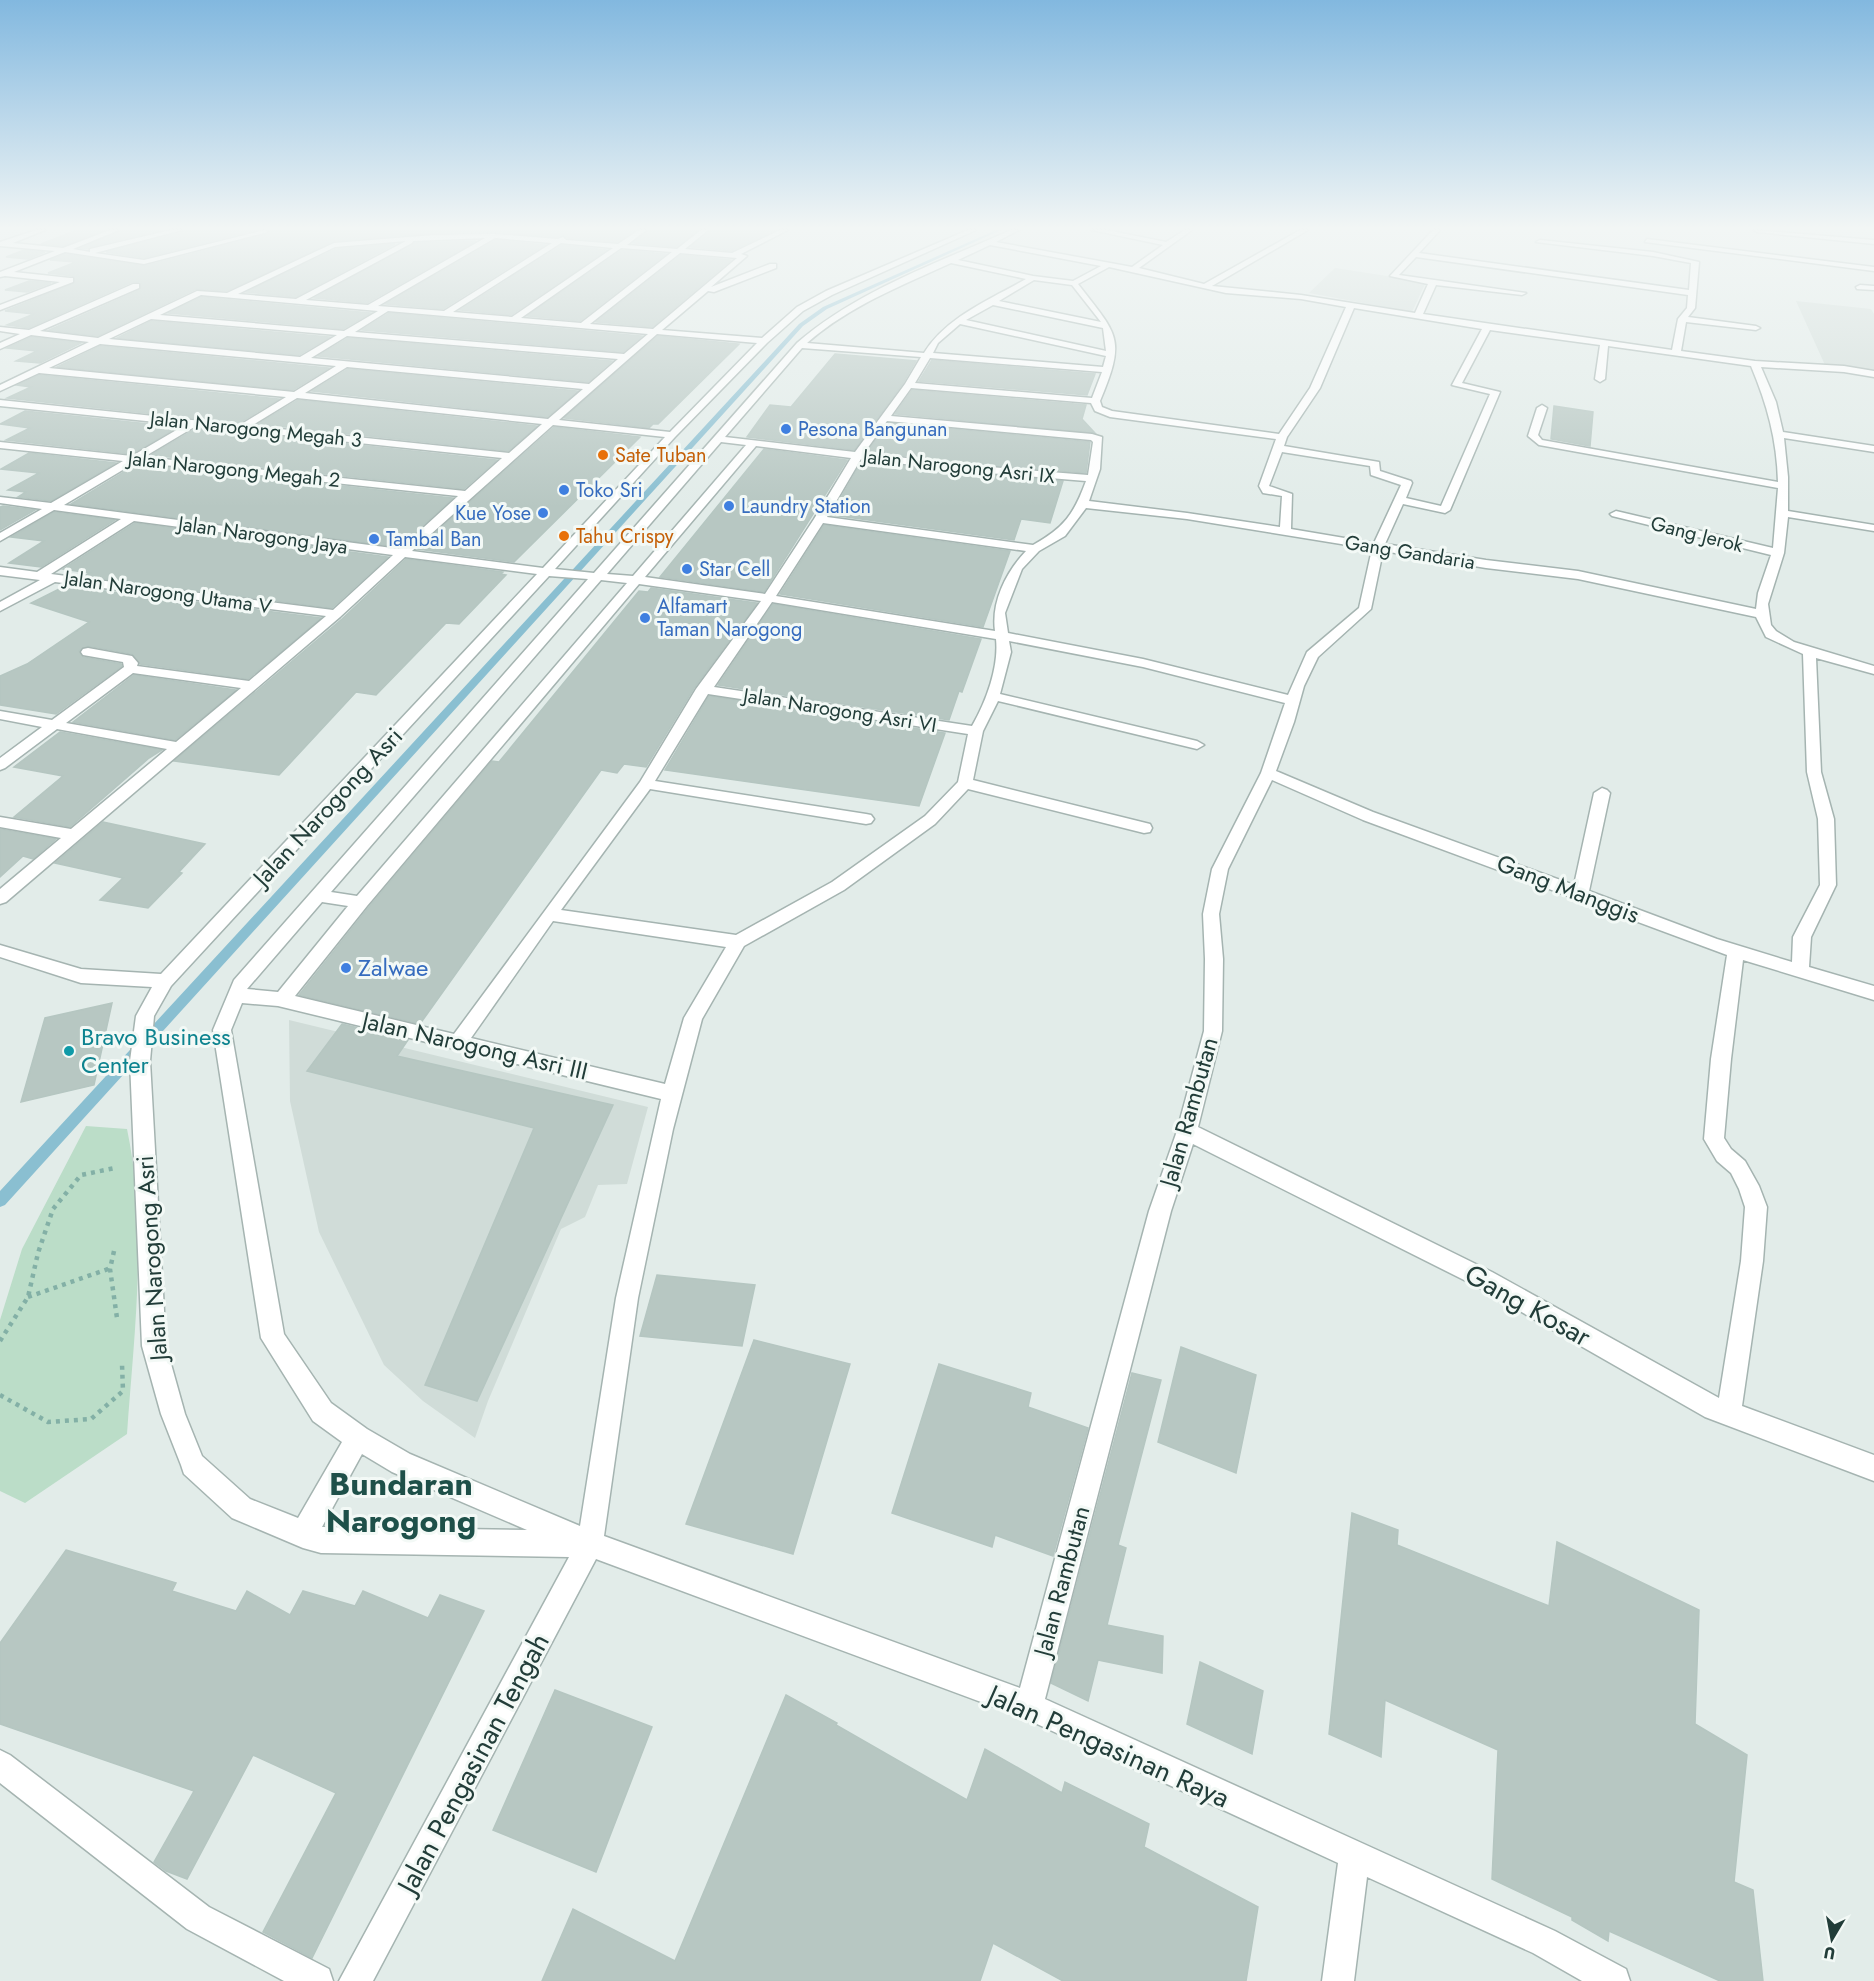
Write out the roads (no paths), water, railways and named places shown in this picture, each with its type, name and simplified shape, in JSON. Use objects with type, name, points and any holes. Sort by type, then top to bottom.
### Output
[{"type":"street","points":[[0,346],[54,322]]},
{"type":"street","points":[[0,388],[138,322]]},
{"type":"street","points":[[217,322],[625,357]]},
{"type":"street","points":[[302,360],[364,322]]},
{"type":"street","points":[[542,322],[764,341]]},
{"type":"street","points":[[584,326],[588,322]]},
{"type":"street","points":[[0,898],[336,614],[467,494],[665,322]]},
{"type":"street","name":"Jalan Narogong Asri","points":[[590,1544],[321,1540],[303,1535],[241,1509],[193,1465],[172,1414],[154,1346],[140,1060],[145,1016],[165,981],[672,435],[785,322]]},
{"type":"street","name":"Jalan Narogong Asri","points":[[590,1544],[401,1462],[358,1438],[322,1413],[273,1338],[222,1030],[240,984],[592,576],[720,439],[800,345],[827,322]]},
{"type":"street","points":[[458,1042],[549,914],[646,784],[703,689],[768,598],[820,519],[857,456],[909,385],[934,342],[957,322]]},
{"type":"street","points":[[966,322],[1109,354]]},
{"type":"street","points":[[1090,322],[1107,326]]},
{"type":"street","points":[[1104,322],[1107,326],[1110,346],[1107,370],[1095,401],[1098,409],[1110,414],[1280,442],[1375,464],[1375,473],[1407,483],[1400,500],[1444,510],[1495,392],[1457,386],[1487,327]]},
{"type":"street","points":[[1285,532],[1287,494],[1267,491],[1264,486],[1280,442],[1315,388],[1343,322]]},
{"type":"street","points":[[1458,322],[1755,364],[1844,369],[1874,374]]},
{"type":"street","points":[[1676,354],[1681,322]]},
{"type":"street","points":[[1710,322],[1756,328]]},
{"type":"street","points":[[0,328],[99,340],[590,387]]},
{"type":"street","points":[[1600,379],[1604,343]]},
{"type":"street","points":[[800,345],[1107,370]]},
{"type":"street","points":[[243,427],[345,364]]},
{"type":"street","points":[[1755,364],[1771,401],[1778,434],[1782,486],[1778,553],[1761,614],[1772,635],[1809,652],[1874,670]]},
{"type":"street","points":[[37,370],[204,385],[672,435]]},
{"type":"street","points":[[909,385],[1095,401]]},
{"type":"street","name":"Jalan Narogong Megah 3","points":[[0,403],[511,456]]},
{"type":"street","points":[[1542,408],[1533,436],[1539,442],[1782,486]]},
{"type":"street","points":[[549,914],[738,942],[838,886],[930,820],[965,783],[976,732],[989,709],[1004,652],[999,613],[1017,568],[1035,549],[1061,534],[1083,504],[1091,478],[1098,439],[884,418]]},
{"type":"street","points":[[0,538],[195,423]]},
{"type":"street","points":[[1778,434],[1874,449]]},
{"type":"street","name":"Jalan Narogong Asri IX","points":[[720,439],[857,456],[1091,478]]},
{"type":"street","points":[[278,999],[284,997],[361,902],[753,443]]},
{"type":"street","name":"Jalan Narogong Megah 2","points":[[0,445],[467,494]]},
{"type":"street","name":"Jalan Narogong Jaya","points":[[0,500],[546,572],[638,580],[768,598],[1002,636],[1143,663],[1293,701]]},
{"type":"street","name":"Jalan Rambutan","points":[[1029,1707],[1160,1211],[1187,1131],[1213,1031],[1214,959],[1211,914],[1220,869],[1268,773],[1312,655],[1365,609],[1378,547],[1400,500]]},
{"type":"street","name":"Gang Gandaria","points":[[1083,504],[1186,516],[1378,547],[1578,575],[1761,614]]},
{"type":"street","points":[[1782,513],[1874,528]]},
{"type":"street","name":"Gang Jerok","points":[[1616,514],[1778,553]]},
{"type":"street","points":[[39,576],[131,518]]},
{"type":"street","points":[[820,519],[1035,549]]},
{"type":"street","name":"Jalan Narogong Utama V","points":[[0,572],[336,614]]},
{"type":"street","points":[[0,607],[54,577]]},
{"type":"street","points":[[88,652],[127,659],[131,663],[130,669]]},
{"type":"street","points":[[1800,970],[1802,937],[1828,885],[1826,819],[1814,772],[1809,652]]},
{"type":"street","points":[[0,765],[130,669],[252,685]]},
{"type":"street","name":"Jalan Narogong Asri VI","points":[[703,689],[976,732]]},
{"type":"street","points":[[993,696],[1197,745]]},
{"type":"street","points":[[0,715],[179,747]]},
{"type":"street","name":"Gang Manggis","points":[[1268,773],[1368,816],[1500,863],[1580,895],[1737,951],[1874,993]]},
{"type":"street","points":[[965,783],[1144,828]]},
{"type":"street","points":[[646,784],[866,819]]},
{"type":"street","points":[[1580,895],[1602,793]]},
{"type":"street","points":[[0,822],[74,835]]},
{"type":"street","points":[[318,896],[361,902]]},
{"type":"street","name":"Jalan Pengasinan Tengah","points":[[355,1981],[590,1544],[627,1298],[663,1129],[693,1018],[738,942]]},
{"type":"street","points":[[0,951],[81,976],[165,981]]},
{"type":"street","points":[[1728,1413],[1752,1261],[1756,1207],[1749,1186],[1738,1167],[1724,1155],[1714,1139],[1721,1059],[1737,951]]},
{"type":"street","name":"Jalan Narogong Asri III","points":[[236,995],[278,999],[673,1094]]},
{"type":"street","name":"Gang Kosar","points":[[1187,1131],[1484,1279],[1714,1408],[1874,1468]]},
{"type":"street","points":[[303,1535],[358,1438]]},
{"type":"street","name":"Jalan Pengasinan Raya","points":[[590,1544],[1029,1707],[1544,1942],[1614,1981]]},
{"type":"street","points":[[0,1765],[198,1918],[317,1981]]},
{"type":"street","points":[[1338,1981],[1354,1856]]},
{"type":"waterway","points":[[0,1201],[805,322]]},
{"type":"place","name":"Pesona Bangunan","points":[[786,429]]},
{"type":"place","name":"Sate Tuban","points":[[603,455]]},
{"type":"place","name":"Toko Sri","points":[[564,490]]},
{"type":"place","name":"Laundry Station","points":[[729,506]]},
{"type":"place","name":"Kue Yose","points":[[543,513]]},
{"type":"place","name":"Tahu Crispy","points":[[564,536]]},
{"type":"place","name":"Tambal Ban","points":[[374,539]]},
{"type":"place","name":"Star Cell","points":[[687,569]]},
{"type":"place","name":"Alfamart Taman Narogong","points":[[645,618]]},
{"type":"place","name":"Zalwae","points":[[346,968]]},
{"type":"place","name":"Bravo Business Center","points":[[69,1051]]},
{"type":"district","name":"Bundaran Narogong","points":[[401,1502]]}]
